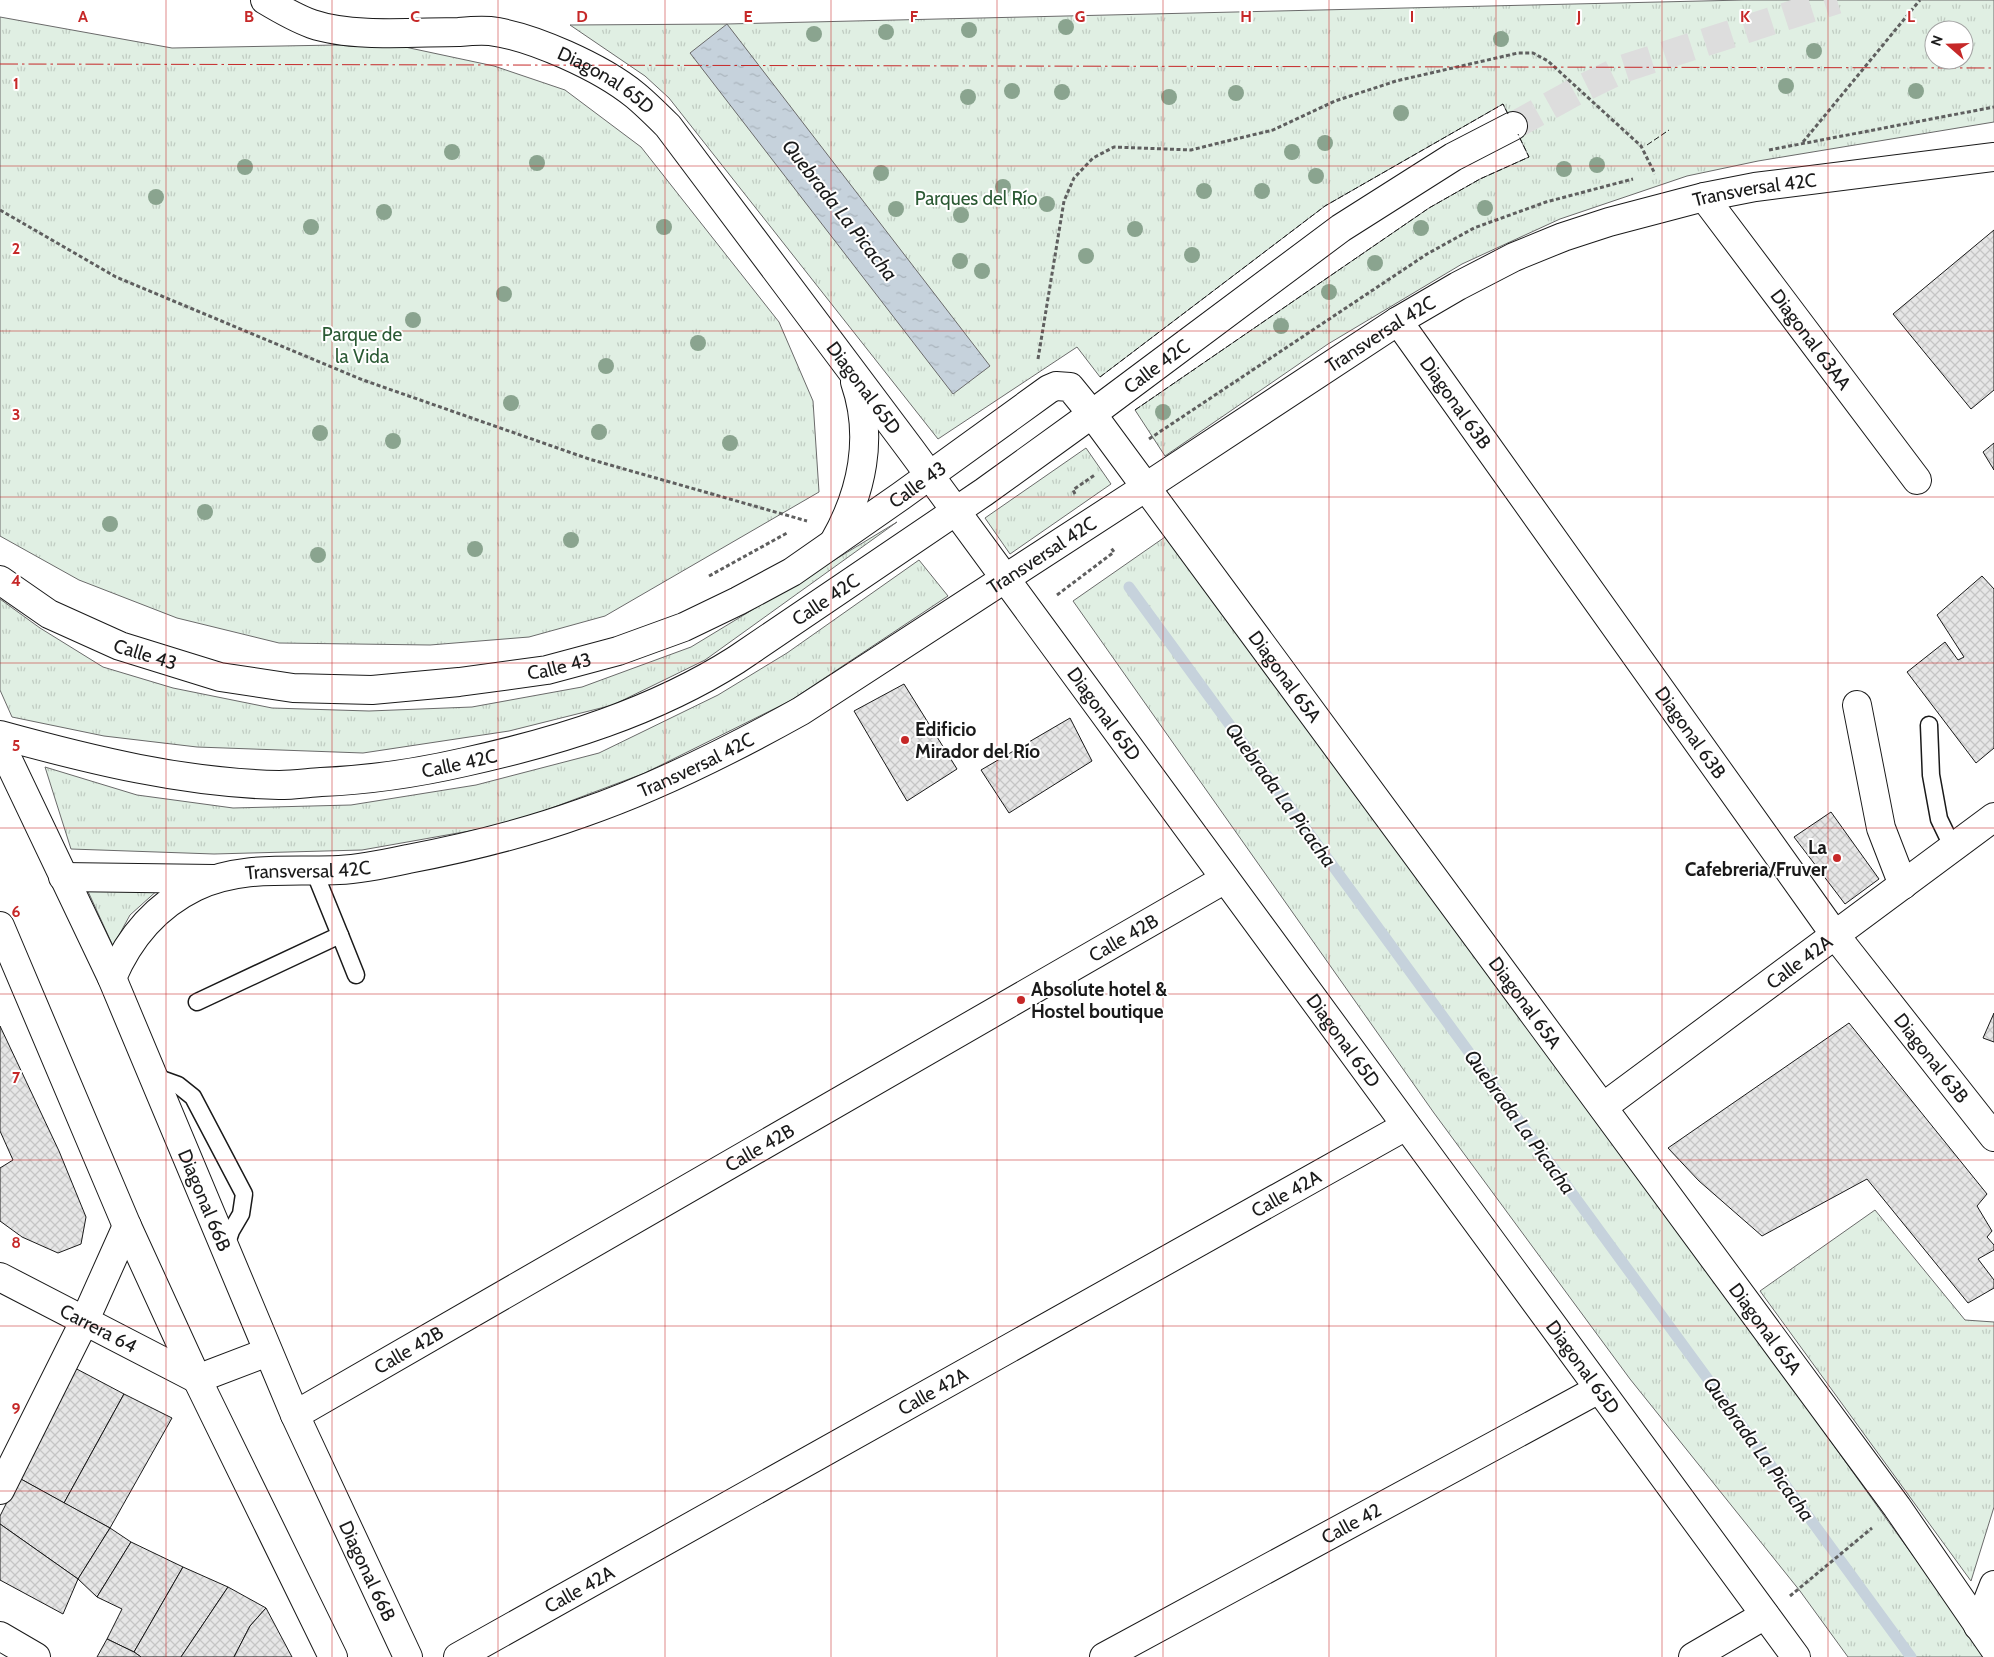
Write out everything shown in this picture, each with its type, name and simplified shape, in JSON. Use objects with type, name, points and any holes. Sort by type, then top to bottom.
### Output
[{"type":"street","name":"Diagonal 65D","points":[[265,0],[287,13],[313,24],[342,30],[372,32],[490,31],[555,50],[579,61],[619,84],[635,95],[668,126],[850,367],[1796,1657]]},
{"type":"street","name":"Calle 42C","points":[[0,735],[137,769],[212,780],[280,785],[346,781],[411,774],[506,753],[598,726],[646,708],[702,682],[956,511],[1092,414],[1341,228],[1453,157],[1513,126]]},
{"type":"street","name":"Transversal 42C","points":[[112,978],[122,955],[145,923],[177,897],[196,886],[214,879],[259,871],[366,867],[495,839],[582,813],[677,775],[754,737],[801,712],[1398,321],[1506,261],[1563,237],[1609,222],[1704,197],[1755,187],[1994,157]]},
{"type":"street","name":"Diagonal 63AA","points":[[1704,197],[1917,480]]},
{"type":"street","name":"Diagonal 63B","points":[[1398,321],[1835,935],[1994,1137]]},
{"type":"street","points":[[833,544],[848,518],[864,458],[864,419],[860,396],[850,367]]},
{"type":"street","name":"Calle 43","points":[[0,580],[49,614],[120,646],[220,676],[293,688],[372,690],[459,682],[547,670],[618,651],[684,627],[792,572],[930,476],[1049,389],[1056,386],[1064,386]]},
{"type":"street","name":"Diagonal 65A","points":[[1064,386],[1070,388],[1092,414],[1603,1107],[1897,1507],[1994,1648]]},
{"type":"street","points":[[1857,705],[1881,828],[1903,885]]},
{"type":"street","name":"Diagonal 66B","points":[[0,743],[112,978],[295,1415],[408,1657]]},
{"type":"street","name":"Calle 42A","points":[[1603,1107],[1994,817]]},
{"type":"street","points":[[63,877],[214,879]]},
{"type":"street","name":"Calle 42B","points":[[295,1415],[1225,879]]},
{"type":"street","points":[[0,926],[127,1226],[197,1379],[333,1657]]},
{"type":"street","name":"Calle 42A","points":[[458,1657],[1406,1126]]},
{"type":"street","points":[[0,1490],[84,1322],[127,1226]]},
{"type":"street","name":"Carrera 64","points":[[0,1276],[84,1322],[197,1379]]},
{"type":"street","points":[[40,1298],[69,1299],[89,1291],[103,1280]]},
{"type":"street","points":[[197,1379],[268,1352]]},
{"type":"street","name":"Calle 42","points":[[1104,1657],[1599,1389]]},
{"type":"street","points":[[1978,1626],[1994,1585]]},
{"type":"street","points":[[1693,1657],[1765,1615]]},
{"type":"street","points":[[0,1636],[36,1657]]},
{"type":"lane","points":[[1929,725],[1930,775],[1939,819],[1953,848]]},
{"type":"lane","points":[[314,870],[356,975]]},
{"type":"lane","points":[[197,1002],[340,935]]},
{"type":"lane","points":[[153,1076],[178,1085],[193,1097],[244,1194],[241,1214],[231,1231],[225,1249]]},
{"type":"path","points":[[1920,0],[1803,142],[1994,107]]},
{"type":"path","points":[[1037,361],[1064,201],[1074,178],[1093,158],[1114,147],[1191,150],[1273,130],[1335,101],[1396,81],[1518,54],[1533,53],[1548,61],[1641,146],[1655,174]]},
{"type":"path","points":[[0,210],[116,277],[363,380],[589,459],[807,522],[799,526]]},
{"type":"path","points":[[706,577],[790,531]]},
{"type":"path","points":[[1054,598],[1114,552]]},
{"type":"path","points":[[1801,1588],[1872,1528]]},
{"type":"green space","name":"Parques del Río","points":[[1744,0],[1994,0],[1994,122],[1758,161],[1687,176],[1560,219],[1462,264],[1328,344],[1165,456],[1135,410],[1429,208],[1480,179],[1529,157],[1503,104],[1325,206],[1100,377],[1077,347],[938,439],[669,98],[645,76],[570,25],[727,24]]},
{"type":"green space","name":"Parque de la Vida","points":[[0,17],[172,48],[391,44],[494,66],[565,90],[641,147],[779,322],[813,401],[819,492],[605,616],[529,637],[430,645],[279,643],[177,618],[79,580],[0,536]]},
{"type":"green space","points":[[1086,448],[1111,484],[1010,554],[985,518]]},
{"type":"green space","points":[[897,522],[705,660],[613,705],[509,731],[363,753],[197,747],[104,736],[12,717],[0,690],[0,599],[40,628],[103,667],[173,688],[272,708],[369,711],[472,707],[582,687],[691,647]]},
{"type":"green space","points":[[1165,537],[1542,1041],[1987,1657],[1848,1657],[1800,1591],[1630,1379],[1434,1113],[1073,601]]},
{"type":"green space","points":[[919,560],[948,596],[790,701],[645,773],[509,824],[362,850],[214,854],[71,849],[45,767],[137,795],[233,808],[351,805],[476,785],[599,753],[718,695],[787,653]]},
{"type":"green space","points":[[86,887],[160,888],[130,915],[113,946]]},
{"type":"green space","points":[[1875,1210],[1965,1320],[1994,1322],[1994,1507],[1971,1581],[1760,1291]]},
{"type":"water","points":[[727,24],[990,366],[953,394],[690,53]]},
{"type":"building","points":[[1994,230],[1994,390],[1971,409],[1893,314]]},
{"type":"building","points":[[1994,443],[1994,470],[1983,452]]},
{"type":"building","points":[[1982,576],[1994,589],[1994,748],[1976,763],[1907,672],[1945,642],[1958,660],[1964,657],[1937,615]]},
{"type":"building","name":"Edificio Mirador del Río","points":[[904,684],[957,769],[907,801],[854,711]]},
{"type":"building","points":[[1070,718],[1092,761],[1009,813],[981,770]]},
{"type":"building","name":"La Cafebreria/Fruver","points":[[1831,812],[1879,879],[1845,904],[1794,837]]},
{"type":"building","points":[[1994,1013],[1994,1042],[1983,1038]]},
{"type":"building","points":[[1849,1023],[1987,1194],[1977,1206],[1992,1231],[1987,1237],[1994,1245],[1994,1250],[1978,1259],[1994,1280],[1994,1288],[1968,1303],[1867,1179],[1762,1236],[1699,1181],[1668,1148]]},
{"type":"building","points":[[0,1026],[59,1151],[86,1217],[81,1244],[58,1253],[22,1237],[0,1221],[0,1168],[13,1160],[0,1131]]},
{"type":"building","points":[[73,1367],[124,1394],[64,1503],[19,1478]]},
{"type":"building","points":[[124,1394],[172,1418],[110,1528],[64,1503]]},
{"type":"building","points":[[19,1478],[110,1528],[78,1579],[0,1524],[0,1516]]},
{"type":"building","points":[[0,1524],[78,1579],[63,1614],[0,1580]]},
{"type":"building","points":[[110,1528],[131,1542],[97,1597],[78,1579]]},
{"type":"building","points":[[131,1542],[183,1567],[134,1652],[107,1639],[122,1609],[97,1597]]},
{"type":"building","points":[[183,1567],[228,1587],[181,1657],[141,1657],[134,1652]]},
{"type":"building","points":[[228,1587],[266,1608],[250,1626],[234,1657],[181,1657]]},
{"type":"building","points":[[266,1608],[292,1657],[234,1657],[250,1626]]},
{"type":"building","points":[[107,1639],[134,1652],[141,1657],[97,1657]]},
{"type":"waterway","name":"Quebrada La Picacha","points":[[1129,587],[1911,1657]]},
{"type":"tunnel","points":[[1513,126],[1622,69],[1837,0]]},
{"type":"fence","points":[[1100,377],[1325,206],[1503,104],[1509,116]]},
{"type":"fence","points":[[1647,145],[1669,130]]},
{"type":"fence","points":[[1135,410],[1429,208],[1480,179],[1529,157],[1518,134]]},
{"type":"power","points":[[0,64],[1994,68]]},
{"type":"place","name":"Edificio Mirador del Río","points":[[905,740]]},
{"type":"place","name":"La Cafebreria/Fruver","points":[[1837,858]]},
{"type":"place","name":"Absolute hotel & Hostel boutique","points":[[1021,1000]]}]
